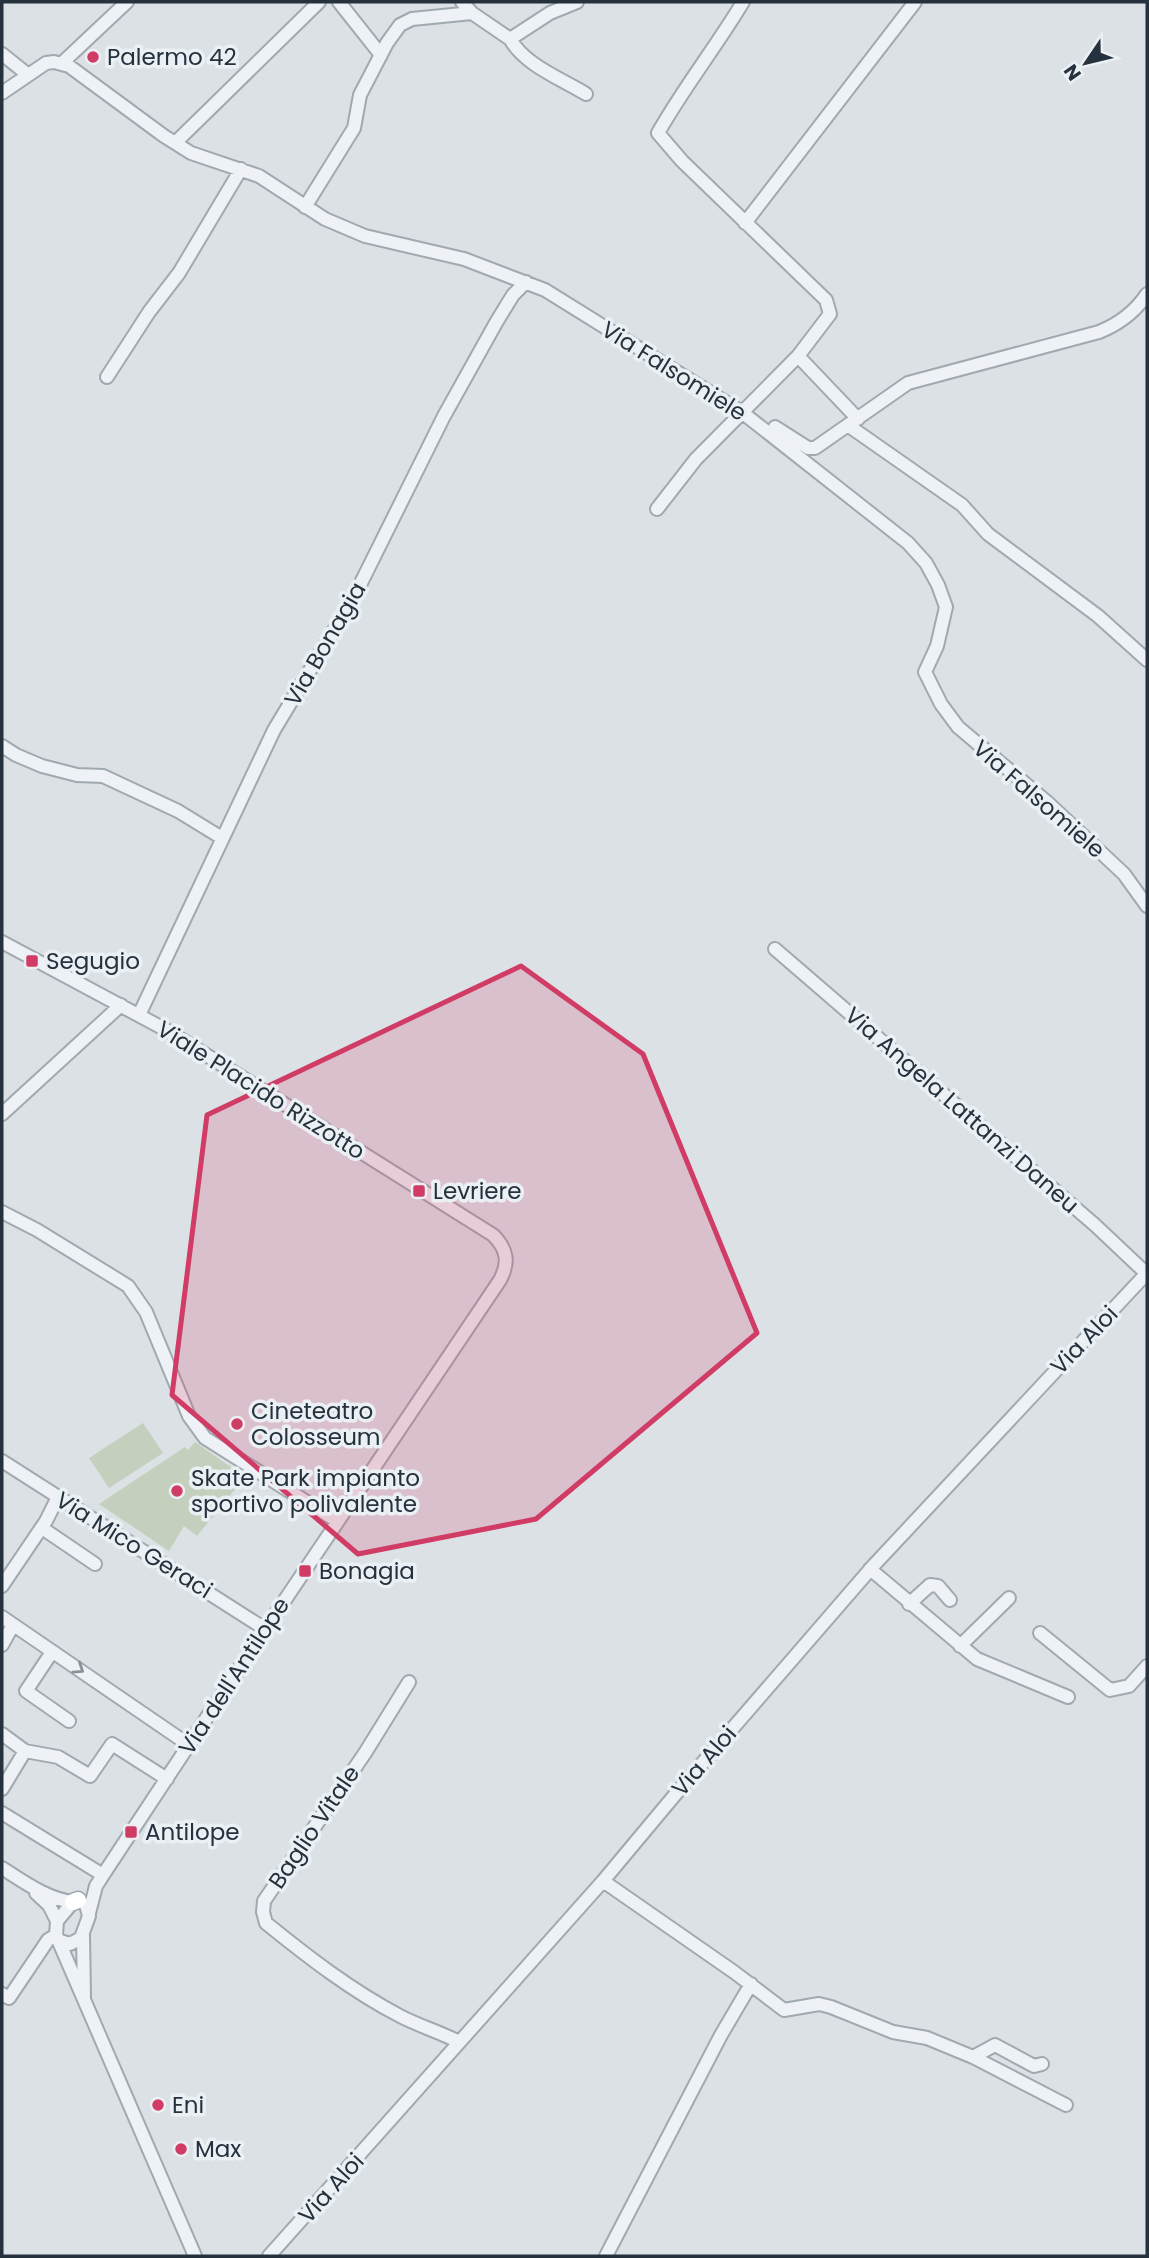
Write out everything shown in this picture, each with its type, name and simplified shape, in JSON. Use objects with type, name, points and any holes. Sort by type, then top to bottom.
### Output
[{"type":"street","points":[[2,93],[46,63],[61,64],[127,2]]},
{"type":"street","points":[[174,143],[319,2]]},
{"type":"street","points":[[339,2],[381,55]]},
{"type":"street","points":[[462,2],[472,13],[510,39],[517,49],[536,65],[586,94]]},
{"type":"street","points":[[510,39],[550,13],[577,2]]},
{"type":"street","points":[[657,509],[696,459],[798,356],[828,319],[830,308],[811,284],[745,223],[658,133],[677,99],[717,46],[743,2]]},
{"type":"street","points":[[745,223],[915,2]]},
{"type":"street","points":[[305,207],[354,128],[360,95],[400,25],[412,19],[472,13]]},
{"type":"street","points":[[2,54],[27,74]]},
{"type":"street","name":"Via Falsomiele","points":[[61,64],[85,76],[174,143],[209,160],[259,176],[325,219],[365,236],[394,244],[426,248],[545,290],[760,425],[840,487],[918,553],[938,584],[946,607],[937,646],[925,672],[942,704],[971,740],[1004,764],[1047,802],[1124,874],[1146,902]]},
{"type":"street","points":[[107,377],[149,312],[179,273],[241,169]]},
{"type":"street","name":"Via Bonagia","points":[[139,1014],[274,730],[353,599],[455,396],[502,312],[526,282]]},
{"type":"street","points":[[760,425],[769,422],[808,448],[822,446],[908,383],[1116,325],[1141,303],[1147,294]]},
{"type":"street","points":[[798,356],[854,423],[962,506],[988,534],[1098,616],[1147,660]]},
{"type":"street","points":[[2,746],[42,766],[77,775],[103,776],[178,811],[222,838]]},
{"type":"street","name":"Viale Placido Rizzotto","points":[[2,942],[139,1014],[493,1235],[500,1242],[506,1256]]},
{"type":"street","name":"Via Angela Lattanzi Daneu","points":[[775,949],[1085,1216],[1147,1273]]},
{"type":"street","points":[[2,1114],[121,1006]]},
{"type":"street","points":[[2,1212],[37,1230],[128,1286],[146,1312],[190,1416],[205,1438],[337,1521]]},
{"type":"street","name":"Via dell'Antilope","points":[[57,1922],[80,1905],[100,1880],[500,1280],[506,1268],[506,1256]]},
{"type":"street","name":"Via Aloi","points":[[269,2256],[603,1881],[870,1569],[1147,1273]]},
{"type":"street","name":"Via Mico Geraci","points":[[2,1461],[265,1629]]},
{"type":"street","points":[[2,1586],[42,1528],[58,1497]]},
{"type":"street","points":[[42,1528],[95,1564]]},
{"type":"street","points":[[870,1569],[977,1659],[1068,1697]]},
{"type":"street","points":[[909,1604],[930,1585],[938,1586],[950,1600]]},
{"type":"street","points":[[960,1646],[1009,1598]]},
{"type":"street","points":[[2,1645],[7,1621],[189,1745]]},
{"type":"street","points":[[1040,1633],[1110,1690],[1129,1686],[1147,1666]]},
{"type":"street","points":[[52,1652],[26,1691],[69,1720]]},
{"type":"street","name":"Baglio Vitale","points":[[409,1682],[315,1827],[281,1874],[264,1902],[263,1912],[266,1923],[344,1982],[401,2017],[459,2042]]},
{"type":"street","points":[[2,1734],[25,1751],[58,1757],[90,1776],[111,1744],[167,1779]]},
{"type":"street","points":[[2,1789],[25,1751]]},
{"type":"street","points":[[2,1812],[100,1880]]},
{"type":"street","points":[[2,1868],[32,1887],[60,1900],[80,1905],[85,2001]]},
{"type":"street","points":[[603,1881],[784,2010],[819,2004],[893,2032],[928,2038],[973,2057],[1066,2105]]},
{"type":"street","points":[[32,1887],[48,1905],[57,1922],[63,1955],[195,2256]]},
{"type":"street","points":[[5,1996],[48,1940],[58,1938],[74,1943],[83,1935]]},
{"type":"street","points":[[607,2256],[720,2035],[751,1984]]},
{"type":"street","points":[[973,2057],[995,2045],[1034,2066],[1042,2064]]},
{"type":"highlighted area","points":[[521,966],[643,1054],[757,1333],[536,1519],[358,1554],[172,1395],[207,1115]]},
{"type":"green space","points":[[143,1423],[163,1453],[109,1488],[89,1458]]},
{"type":"green space","name":"Skate Park impianto sportivo polivalente","points":[[195,1442],[245,1477],[197,1536],[184,1526],[169,1551],[99,1504],[185,1447],[188,1450]]},
{"type":"place","name":"Palermo 42","points":[[93,57]]},
{"type":"place","name":"Segugio","points":[[32,961]]},
{"type":"place","name":"Levriere","points":[[419,1191]]},
{"type":"place","name":"Cineteatro Colosseum","points":[[237,1424]]},
{"type":"place","name":"Skate Park impianto sportivo polivalente","points":[[177,1491]]},
{"type":"place","name":"Bonagia","points":[[305,1571]]},
{"type":"place","name":"Antilope","points":[[131,1832]]},
{"type":"place","name":"Eni","points":[[158,2105]]},
{"type":"place","name":"Max","points":[[181,2149]]}]
